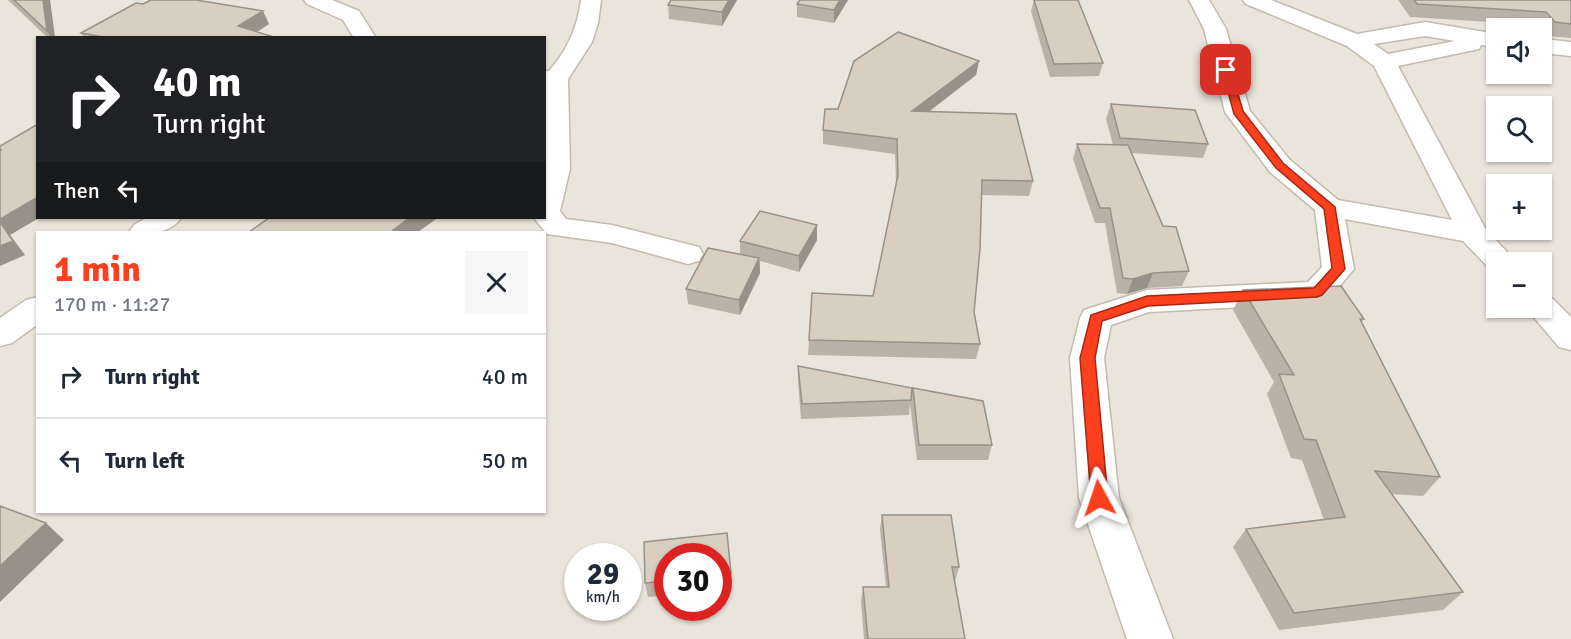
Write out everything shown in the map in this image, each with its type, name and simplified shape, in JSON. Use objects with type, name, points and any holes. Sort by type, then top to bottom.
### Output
[{"type":"street","points":[[314,0],[351,16],[364,36]]},
{"type":"street","points":[[546,208],[556,168],[550,78],[574,57],[589,25],[591,0]]},
{"type":"street","points":[[1199,0],[1215,29],[1238,112],[1280,166],[1329,207],[1473,233]]},
{"type":"street","points":[[1253,0],[1355,41],[1384,62],[1473,233],[1491,252]]},
{"type":"street","points":[[1355,41],[1425,29],[1486,39]]},
{"type":"street","points":[[1384,62],[1486,41]]},
{"type":"street","points":[[1552,47],[1571,49]]},
{"type":"street","points":[[1150,639],[1099,498],[1088,358],[1096,318],[1147,301],[1317,292],[1338,269],[1329,207]]},
{"type":"street","points":[[546,213],[557,227],[612,234],[688,254]]},
{"type":"street","points":[[146,231],[164,219]]},
{"type":"street","points":[[0,334],[36,309]]},
{"type":"street","points":[[1552,318],[1571,338]]},
{"type":"shaded area","points":[[0,0],[1571,0],[1571,639],[0,639]]},
{"type":"building","points":[[14,0],[43,0],[47,31]]},
{"type":"building","points":[[151,0],[196,0],[263,11],[238,26],[270,36],[97,36],[81,33],[136,3],[143,4]]},
{"type":"building","points":[[671,0],[729,0],[722,12],[668,5]]},
{"type":"building","points":[[800,0],[840,0],[834,10],[797,4]]},
{"type":"building","points":[[1034,0],[1078,0],[1103,63],[1054,64]]},
{"type":"building","points":[[1414,0],[1571,0],[1571,24],[1555,22],[1546,12],[1417,4]]},
{"type":"building","points":[[898,32],[979,61],[912,111],[1016,114],[1033,181],[982,180],[980,249],[974,312],[980,344],[809,340],[812,293],[873,296],[898,175],[897,139],[823,130],[825,109],[838,109],[854,61]]},
{"type":"building","points":[[1111,104],[1195,110],[1208,144],[1120,138]]},
{"type":"building","points":[[36,125],[36,198],[0,219],[1,150],[0,146]]},
{"type":"building","points":[[1077,144],[1128,145],[1163,226],[1176,227],[1189,271],[1153,273],[1133,279],[1123,278],[1110,208],[1100,208]]},
{"type":"building","points":[[760,211],[817,225],[799,256],[740,241]]},
{"type":"building","points":[[268,219],[408,219],[393,230],[398,231],[250,231]]},
{"type":"building","points":[[0,222],[13,241],[0,246]]},
{"type":"building","points":[[708,248],[759,258],[739,300],[686,289]]},
{"type":"building","points":[[1341,286],[1364,319],[1360,319],[1440,477],[1375,471],[1463,592],[1294,613],[1246,529],[1345,517],[1316,440],[1304,439],[1279,374],[1294,375],[1243,290]]},
{"type":"building","points":[[798,366],[912,388],[911,400],[802,404]]},
{"type":"building","points":[[913,388],[983,401],[992,445],[919,445]]},
{"type":"building","points":[[0,506],[46,523],[0,566]]},
{"type":"building","points":[[882,515],[951,515],[959,567],[952,567],[965,639],[868,639],[863,587],[889,587]]},
{"type":"building","points":[[727,533],[728,543],[654,543],[654,582],[645,583],[644,542]]},
{"type":"route","points":[[1099,498],[1088,358],[1096,318],[1147,301],[1317,292],[1338,269],[1329,207],[1280,166],[1238,112],[1226,70]]}]
